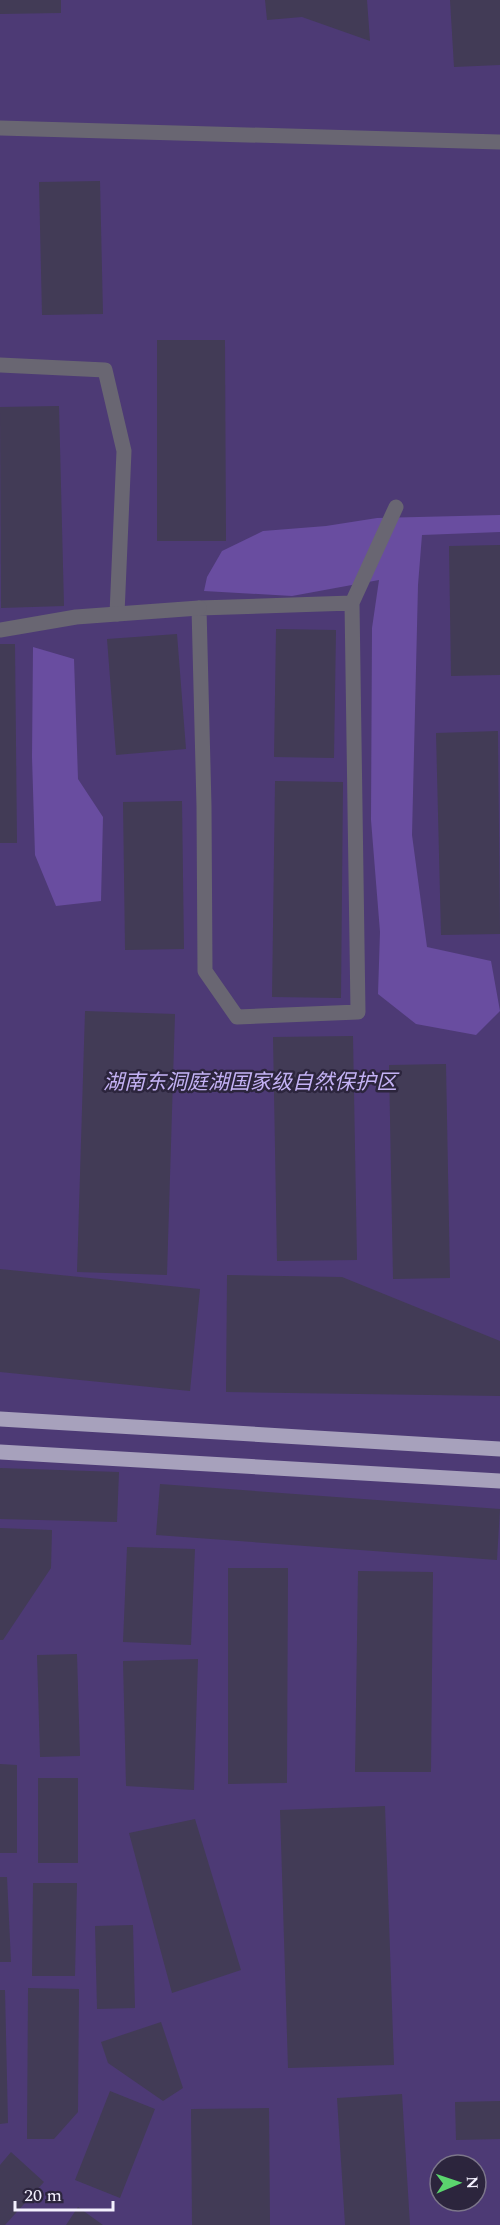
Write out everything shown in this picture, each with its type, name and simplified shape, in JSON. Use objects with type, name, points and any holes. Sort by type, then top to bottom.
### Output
[{"type":"main road","points":[[0,1419],[500,1449]]},
{"type":"main road","points":[[0,1452],[500,1481]]},
{"type":"street","points":[[0,128],[500,142]]},
{"type":"street","points":[[0,364],[105,370],[124,451],[117,614]]},
{"type":"street","points":[[199,608],[205,971],[237,1017],[358,1012],[352,603],[396,507]]},
{"type":"street","points":[[0,630],[76,617],[199,608],[352,603]]},
{"type":"green space","name":"湖南东洞庭湖国家级自然保护区","points":[[0,0],[500,0],[500,2225],[0,2225]]},
{"type":"shaded area","points":[[500,515],[500,532],[422,535],[418,585],[412,835],[427,947],[491,961],[500,1011],[476,1035],[416,1024],[378,994],[380,932],[371,820],[372,628],[379,580],[292,596],[204,591],[207,577],[222,551],[263,531],[326,526],[377,518]]},
{"type":"shaded area","points":[[33,647],[74,659],[78,779],[103,817],[101,901],[56,906],[35,855],[32,757]]},
{"type":"building","points":[[0,0],[61,0],[61,13],[0,14]]},
{"type":"building","points":[[265,0],[367,0],[370,41],[302,17],[267,20]]},
{"type":"building","points":[[450,0],[500,0],[500,65],[454,67]]},
{"type":"building","points":[[100,181],[103,314],[42,315],[39,182]]},
{"type":"building","points":[[157,340],[225,340],[226,541],[157,541]]},
{"type":"building","points":[[59,406],[64,606],[1,608],[0,407]]},
{"type":"building","points":[[500,545],[500,675],[451,676],[449,546]]},
{"type":"building","points":[[276,629],[336,630],[334,758],[274,757]]},
{"type":"building","points":[[177,634],[186,749],[116,755],[107,639]]},
{"type":"building","points":[[0,644],[15,644],[17,843],[0,843]]},
{"type":"building","points":[[498,731],[500,934],[441,935],[436,733]]},
{"type":"building","points":[[275,781],[343,782],[341,998],[272,997]]},
{"type":"building","points":[[182,801],[184,949],[125,950],[123,802]]},
{"type":"building","points":[[85,1011],[175,1014],[167,1275],[77,1272]]},
{"type":"building","points":[[353,1036],[357,1260],[277,1261],[273,1037]]},
{"type":"building","points":[[446,1064],[450,1278],[393,1279],[389,1065]]},
{"type":"building","points":[[0,1269],[200,1289],[190,1391],[0,1372]]},
{"type":"building","points":[[227,1275],[342,1277],[500,1341],[500,1396],[226,1392]]},
{"type":"building","points":[[0,1468],[119,1472],[117,1522],[0,1519]]},
{"type":"building","points":[[160,1484],[500,1509],[497,1560],[156,1535]]},
{"type":"building","points":[[0,1528],[52,1530],[51,1568],[3,1640],[0,1640]]},
{"type":"building","points":[[127,1547],[195,1549],[191,1645],[123,1642]]},
{"type":"building","points":[[228,1568],[288,1568],[287,1783],[228,1784]]},
{"type":"building","points":[[358,1571],[433,1572],[431,1772],[355,1772]]},
{"type":"building","points":[[77,1654],[80,1756],[40,1757],[37,1655]]},
{"type":"building","points":[[198,1659],[194,1790],[126,1786],[123,1661]]},
{"type":"building","points":[[0,1764],[17,1765],[17,1853],[0,1853]]},
{"type":"building","points":[[38,1778],[78,1778],[78,1863],[38,1863]]},
{"type":"building","points":[[385,1806],[394,2065],[288,2068],[280,1810]]},
{"type":"building","points":[[195,1819],[241,1970],[172,1993],[129,1833]]},
{"type":"building","points":[[0,1877],[7,1877],[11,1962],[0,1962]]},
{"type":"building","points":[[33,1883],[77,1883],[75,1976],[32,1976]]},
{"type":"building","points":[[133,1925],[135,2008],[97,2009],[95,1926]]},
{"type":"building","points":[[28,1988],[79,1989],[78,2112],[54,2139],[27,2139]]},
{"type":"building","points":[[0,1990],[5,1990],[8,2123],[0,2124]]},
{"type":"building","points":[[161,2022],[183,2088],[163,2101],[108,2063],[101,2042]]},
{"type":"building","points":[[110,2091],[155,2109],[120,2198],[75,2180]]},
{"type":"building","points":[[402,2094],[410,2225],[345,2225],[337,2098]]},
{"type":"building","points":[[500,2101],[500,2139],[456,2140],[455,2102]]},
{"type":"building","points":[[269,2108],[270,2225],[192,2225],[191,2109]]},
{"type":"building","points":[[11,2152],[44,2182],[5,2225],[0,2225],[0,2165]]},
{"type":"building","points":[[78,2207],[103,2225],[66,2225]]}]
